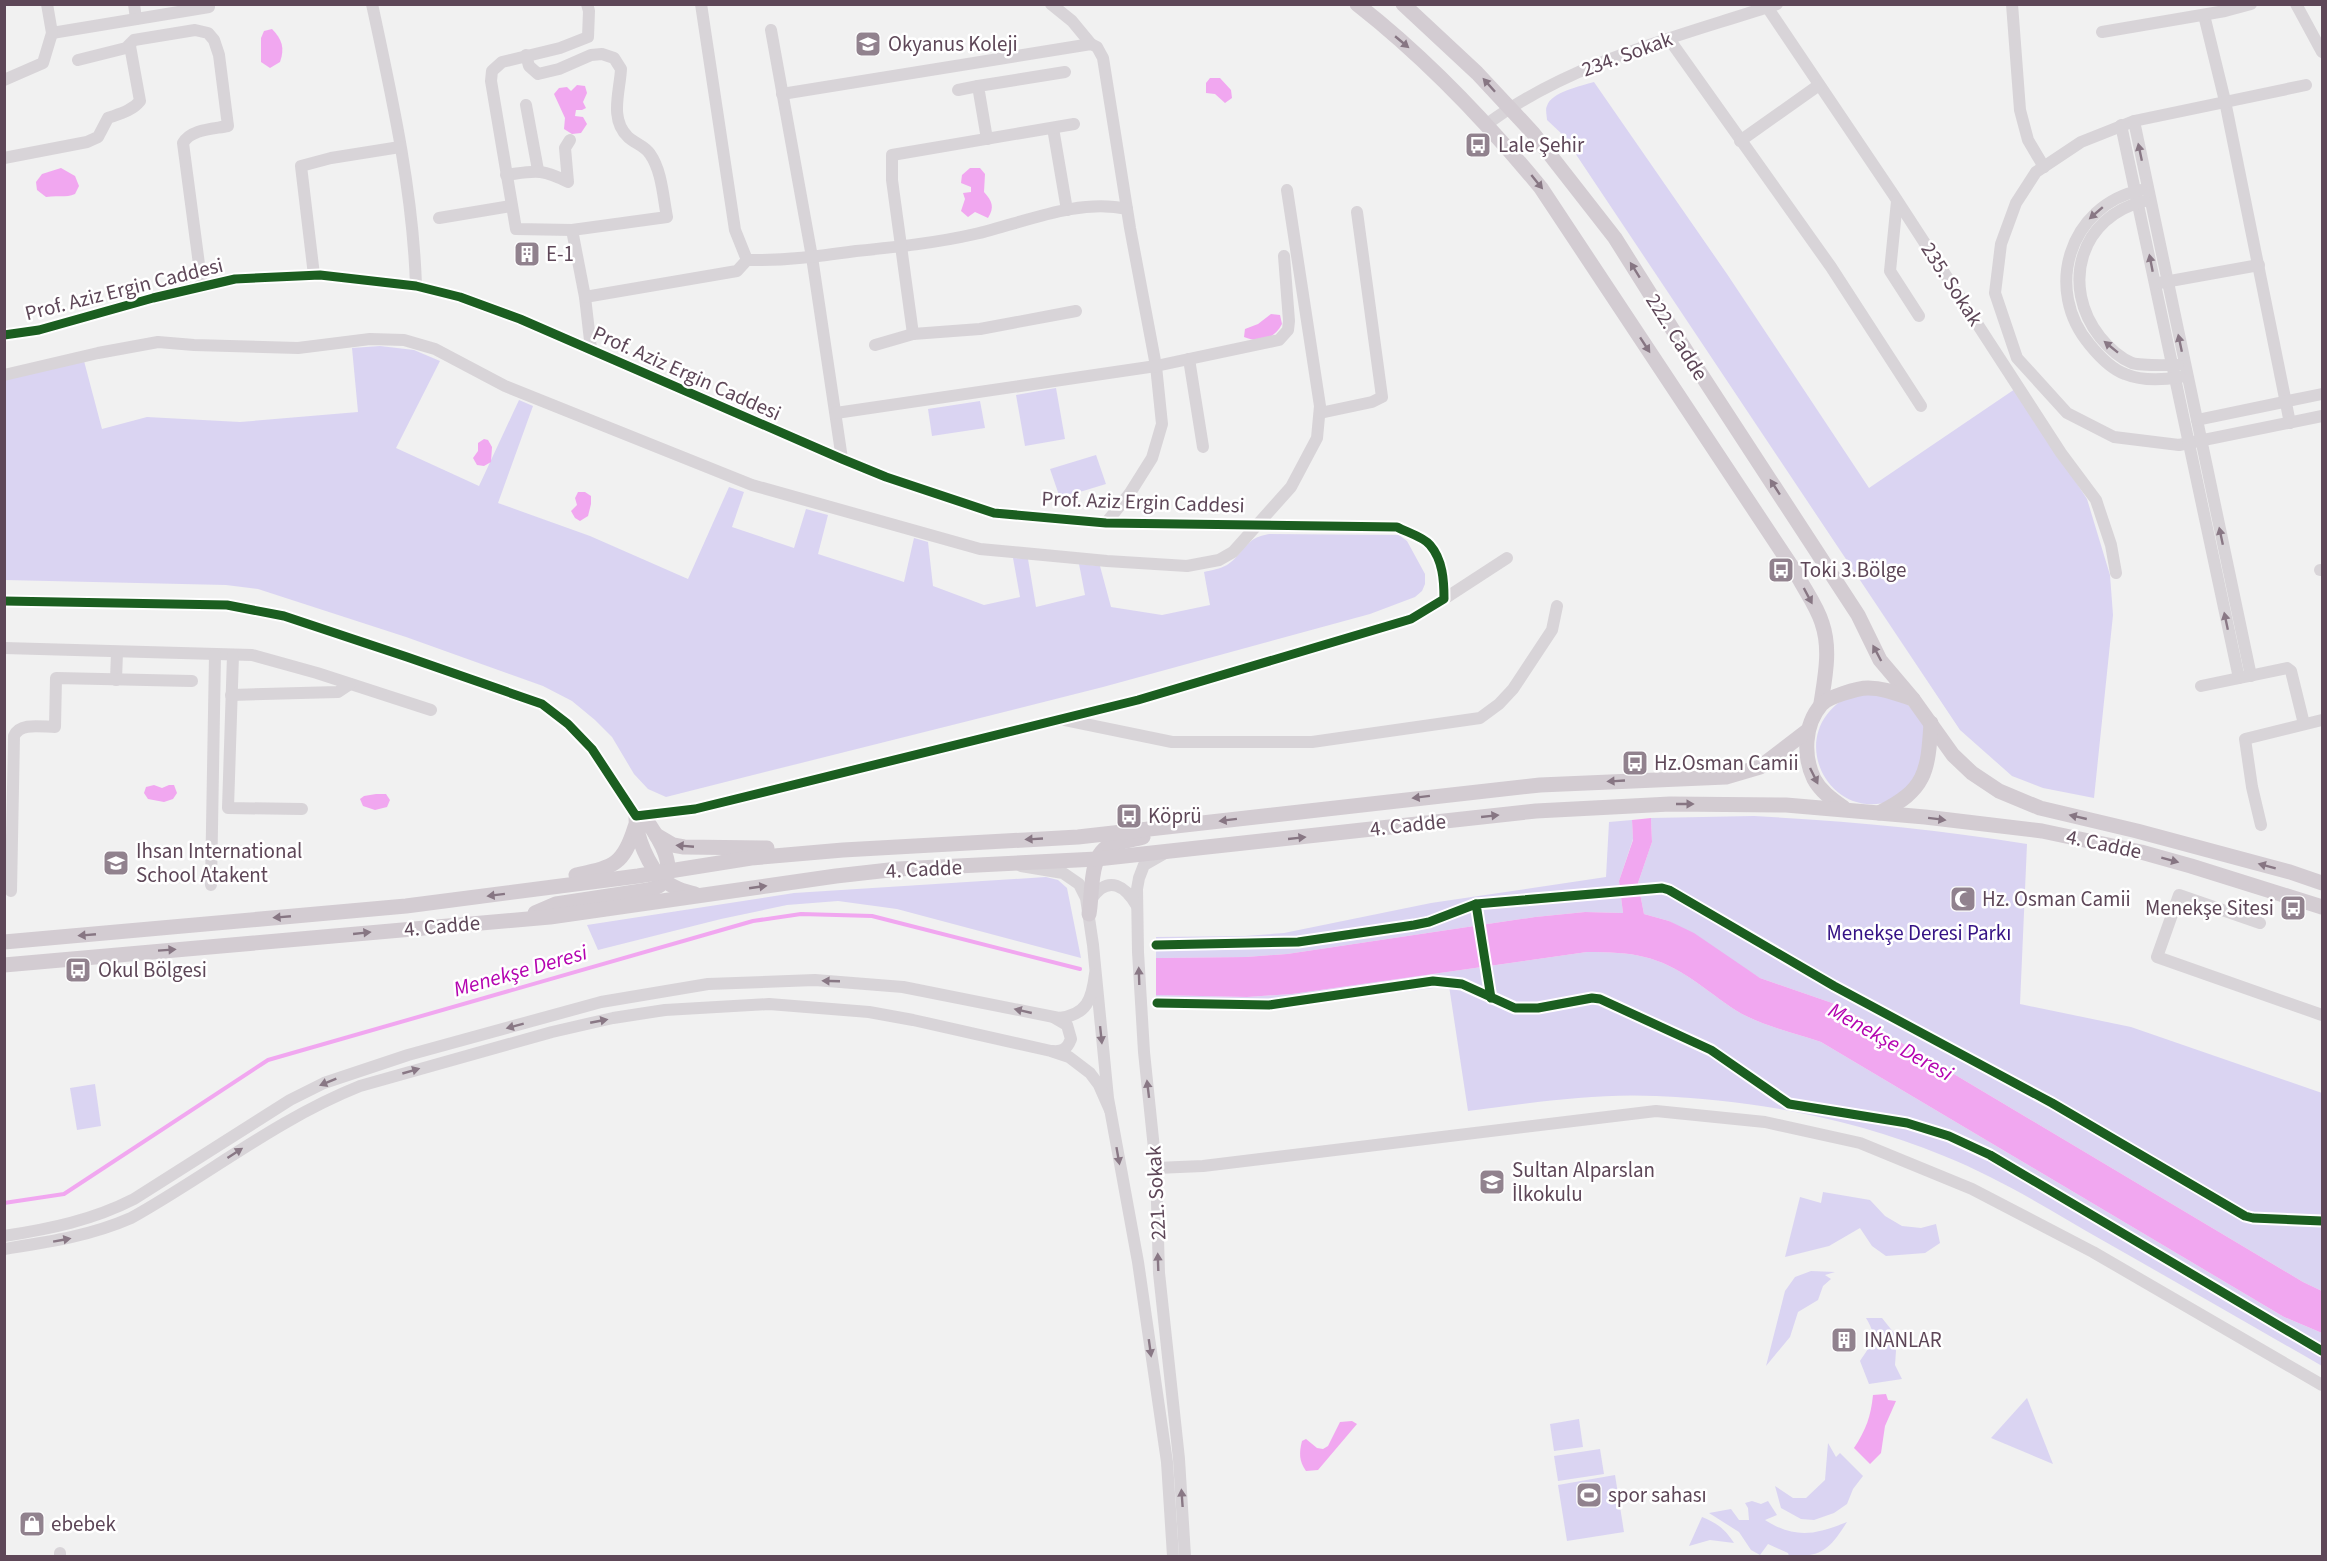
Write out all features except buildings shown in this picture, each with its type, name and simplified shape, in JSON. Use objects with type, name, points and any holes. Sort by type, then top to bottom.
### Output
[{"type":"main road","name":"222. Cadde","points":[[1357,4],[1434,70],[1487,124],[1541,188],[1796,573],[1822,622],[1827,645],[1821,703]]},
{"type":"main road","name":"222. Cadde","points":[[1403,4],[1478,73],[1533,133],[1615,238],[1858,615],[1880,660],[1913,699]]},
{"type":"main road","points":[[1866,688],[1887,690],[1913,699],[1931,723],[1926,770],[1916,788],[1901,802],[1879,813],[1846,809],[1828,797],[1815,781],[1807,761],[1807,731],[1821,703],[1845,693],[1866,688]]},
{"type":"main road","name":"4. Cadde","points":[[1931,723],[1953,755],[1972,773],[1999,791],[2040,808],[2148,834],[2290,872],[2322,883]]},
{"type":"main road","name":"4. Cadde","points":[[4,942],[394,907],[663,874],[751,858],[827,851],[1078,837],[1540,785],[1726,777],[1761,767],[1807,731]]},
{"type":"main road","name":"4. Cadde","points":[[4,965],[524,919],[898,869],[1097,859],[1536,811],[1670,804],[1768,804],[1846,809]]},
{"type":"main road","name":"4. Cadde","points":[[1879,813],[2051,833],[2141,852],[2322,907]]},
{"type":"main road","points":[[524,919],[556,904],[648,890],[661,884],[666,858],[656,834],[647,821],[636,822]]},
{"type":"main road","points":[[636,822],[663,874],[678,890],[700,895]]},
{"type":"main road","points":[[529,890],[614,864],[629,848],[636,822]]},
{"type":"main road","points":[[1089,914],[1093,873],[1097,859],[1105,848],[1111,844],[1187,825]]},
{"type":"main road","points":[[656,834],[673,845],[684,847],[827,851]]},
{"type":"street","points":[[4,80],[43,63],[52,33],[47,4]]},
{"type":"street","points":[[134,4],[136,19]]},
{"type":"street","points":[[52,33],[209,7],[208,4]]},
{"type":"street","points":[[372,4],[400,147],[416,286]]},
{"type":"street","points":[[526,55],[529,66],[538,74],[560,69],[591,55],[602,54],[614,58],[621,69],[616,102],[619,122],[626,135],[649,151],[656,165],[668,217],[572,230],[516,229],[490,81],[492,71],[502,62],[526,55],[560,48],[588,37],[587,4]]},
{"type":"street","points":[[701,4],[735,230],[747,260]]},
{"type":"street","points":[[1051,4],[1072,21],[1091,44],[1097,47],[1103,58],[1156,366],[1162,424],[1152,458],[1131,493],[1106,523]]},
{"type":"street","points":[[2012,4],[2020,110],[2028,140],[2044,167]]},
{"type":"street","points":[[2102,32],[2204,15],[2251,4]]},
{"type":"street","points":[[2296,4],[2322,52]]},
{"type":"street","name":"234. Sokak","points":[[1487,124],[1510,108],[1572,74],[1632,50],[1770,6]]},
{"type":"street","name":"235. Sokak","points":[[1770,6],[1819,85],[2055,444],[2096,500],[2111,544],[2116,573]]},
{"type":"street","points":[[2204,15],[2225,101],[2290,423]]},
{"type":"street","points":[[78,60],[130,46],[134,40],[195,30],[208,33],[214,40],[219,55],[228,126],[192,134],[186,137],[183,143],[202,287]]},
{"type":"street","points":[[771,30],[812,257],[842,459]]},
{"type":"street","points":[[1669,39],[1831,267],[1921,406]]},
{"type":"street","points":[[782,94],[1091,44]]},
{"type":"street","points":[[4,158],[87,142],[98,137],[108,118],[130,110],[138,104],[140,101],[130,46]]},
{"type":"street","points":[[958,90],[1065,72]]},
{"type":"street","points":[[1740,141],[1819,85]]},
{"type":"street","points":[[2306,85],[2134,121],[2081,141],[2037,172],[2016,203],[2001,244],[1995,293],[2018,358],[2067,413],[2114,437],[2179,445],[2322,416]]},
{"type":"street","points":[[978,86],[987,139]]},
{"type":"street","points":[[526,105],[538,170]]},
{"type":"street","points":[[2134,121],[2143,195],[2161,283],[2173,371],[2187,444],[2245,677]]},
{"type":"street","points":[[913,334],[892,180],[892,155],[1074,124]]},
{"type":"street","points":[[2121,125],[2143,195]]},
{"type":"street","points":[[1053,128],[1067,210]]},
{"type":"street","points":[[506,175],[538,170],[549,172],[568,182],[565,148],[570,140]]},
{"type":"street","points":[[314,275],[301,166],[331,158],[400,147]]},
{"type":"street","points":[[4,375],[98,353],[158,342],[298,348],[370,339],[404,340],[435,349],[505,386],[562,410],[752,485],[980,549],[1186,566],[1219,560],[1233,552],[1291,487],[1317,438],[1320,406],[1287,190]]},
{"type":"street","points":[[2143,195],[2103,222],[2087,244],[2079,271],[2080,298],[2090,324],[2107,345],[2133,363],[2173,371],[2186,370]]},
{"type":"street","points":[[1897,201],[1890,271],[1919,316]]},
{"type":"street","points":[[585,297],[737,271],[747,260],[777,261],[901,246],[974,234],[1067,210],[1112,205],[1127,208]]},
{"type":"street","points":[[439,218],[512,206]]},
{"type":"street","points":[[1320,413],[1372,402],[1382,397],[1358,212]]},
{"type":"street","points":[[572,230],[585,297],[591,350]]},
{"type":"street","points":[[836,413],[1156,366],[1265,344],[1284,336],[1289,321],[1284,256]]},
{"type":"street","points":[[2161,283],[2259,265]]},
{"type":"street","name":"Prof. Aziz Ergin Caddesi","points":[[4,335],[39,330],[153,298],[235,279],[314,275],[416,286],[460,297],[520,319],[842,459],[886,477],[994,513],[1106,523],[1397,527],[1430,543],[1441,564],[1444,584],[1443,599]]},
{"type":"street","points":[[2161,283],[2186,370],[2197,420],[2245,677]]},
{"type":"street","points":[[875,345],[913,334],[980,329],[1076,311]]},
{"type":"street","points":[[1189,359],[1203,447]]},
{"type":"street","points":[[2197,420],[2322,394]]},
{"type":"street","points":[[4,601],[227,605],[284,616],[542,704],[568,724],[592,749],[636,822],[1138,700],[1411,619],[1507,558]]},
{"type":"street","points":[[1064,719],[1118,733],[1172,742],[1312,742],[1480,718],[1499,704],[1513,689],[1552,630],[1557,606]]},
{"type":"street","points":[[4,648],[252,655],[430,711]]},
{"type":"street","points":[[116,680],[117,652]]},
{"type":"street","points":[[211,885],[215,655]]},
{"type":"street","points":[[233,655],[228,808],[302,809]]},
{"type":"street","points":[[2202,686],[2287,668],[2291,671],[2304,724]]},
{"type":"street","points":[[11,891],[15,732],[22,727],[55,727],[56,678],[192,681]]},
{"type":"street","points":[[231,695],[338,693],[350,684]]},
{"type":"street","points":[[2261,825],[2252,787],[2245,738],[2322,720]]},
{"type":"street","name":"221. Sokak","points":[[1176,850],[1144,865],[1137,890],[1137,907],[1144,1052],[1156,1168],[1159,1273],[1179,1459],[1185,1557]]},
{"type":"street","points":[[1016,864],[1037,870],[1063,873],[1075,881],[1086,898],[1110,1110],[1138,1262],[1167,1462],[1173,1557]]},
{"type":"street","points":[[1092,898],[1102,888],[1109,885],[1117,886],[1129,892],[1137,907]]},
{"type":"street","points":[[2260,923],[2179,895],[2157,957],[2322,1015]]},
{"type":"street","points":[[4,1236],[57,1227],[113,1209],[134,1199],[290,1100],[324,1083],[408,1055],[601,1002],[708,984],[814,980],[903,987],[1054,1017],[1070,1017],[1083,1009],[1091,994],[1095,974]]},
{"type":"street","points":[[4,1249],[76,1237],[131,1218],[280,1124],[360,1086],[552,1032],[613,1018],[665,1010],[739,1005],[821,1007],[912,1020],[1051,1051],[1069,1057],[1090,1073],[1099,1085],[1110,1110]]},
{"type":"street","points":[[1051,1051],[1063,1051],[1071,1039],[1067,1025],[1054,1017]]},
{"type":"street","points":[[1156,1168],[1203,1166],[1656,1111],[1765,1122],[1860,1143],[1972,1189],[2093,1252],[2322,1385]]},
{"type":"green space","points":[[1594,82],[1727,274],[1869,488],[2015,389],[2087,499],[2110,575],[2113,615],[2094,798],[2043,788],[2012,776],[1960,730],[1563,135],[1547,120],[1546,107],[1554,97],[1567,90]]},
{"type":"green space","points":[[380,346],[414,350],[440,361],[396,448],[479,486],[519,400],[533,406],[498,503],[590,536],[688,579],[729,487],[744,492],[732,527],[794,548],[806,509],[828,515],[818,554],[904,582],[914,538],[928,542],[933,586],[984,605],[1020,597],[1013,558],[1028,559],[1036,607],[1085,595],[1079,564],[1100,566],[1111,607],[1162,615],[1210,605],[1204,572],[1227,565],[1249,542],[1269,534],[1399,535],[1407,541],[1425,574],[1425,584],[1422,591],[1415,597],[1370,614],[1103,687],[666,797],[648,789],[634,774],[612,737],[572,701],[543,686],[406,637],[258,589],[226,585],[5,580],[4,380],[84,361],[102,429],[147,417],[240,422],[358,412],[352,348]]},
{"type":"green space","points":[[1056,388],[1065,439],[1025,446],[1016,395]]},
{"type":"green space","points":[[980,401],[985,428],[932,436],[928,409]]},
{"type":"green space","points":[[1096,455],[1106,484],[1060,498],[1050,469]]},
{"type":"green space","points":[[1863,690],[1899,696],[1924,721],[1923,775],[1904,793],[1891,801],[1867,804],[1846,798],[1830,784],[1819,765],[1816,744],[1822,723],[1837,704]]},
{"type":"green space","name":"Menekşe Deresi Parkı","points":[[1754,816],[1891,826],[2027,844],[2020,1004],[2131,1027],[2322,1093],[2322,1291],[2303,1282],[1838,1005],[1760,978],[1669,921],[1644,914],[1638,883],[1652,842],[1651,818]]},
{"type":"green space","points":[[1632,820],[1633,839],[1619,881],[1623,913],[1585,912],[1535,917],[1287,954],[1156,958],[1156,937],[1284,933],[1431,903],[1606,877],[1609,822]]},
{"type":"green space","points":[[1046,877],[1058,880],[1067,888],[1081,958],[897,909],[838,901],[787,905],[598,950],[587,925],[794,893]]},
{"type":"green space","points":[[1587,952],[1631,954],[1657,961],[1682,973],[1730,1007],[1752,1019],[1821,1042],[2284,1317],[2322,1333],[2322,1366],[2004,1184],[1944,1156],[1874,1131],[1803,1113],[1766,1107],[1656,1096],[1585,1097],[1468,1111],[1449,986],[1270,1009],[1157,1008],[1156,995],[1247,997],[1292,994]]},
{"type":"green space","points":[[95,1084],[101,1126],[77,1130],[70,1088]]},
{"type":"green space","points":[[1823,1192],[1870,1200],[1885,1216],[1902,1226],[1921,1228],[1936,1224],[1940,1243],[1925,1253],[1886,1256],[1872,1246],[1860,1228],[1829,1246],[1785,1257],[1800,1197],[1821,1203]]},
{"type":"green space","points":[[1811,1271],[1835,1272],[1825,1275],[1831,1279],[1823,1286],[1818,1300],[1798,1312],[1790,1337],[1766,1366],[1785,1291],[1795,1277]]},
{"type":"green space","points":[[1866,1318],[1882,1318],[1894,1333],[1895,1365],[1902,1379],[1869,1384],[1860,1361],[1873,1336]]},
{"type":"green space","points":[[2027,1398],[2053,1464],[1991,1438]]},
{"type":"green space","points":[[1579,1419],[1583,1447],[1554,1451],[1550,1424]]},
{"type":"green space","points":[[1828,1443],[1836,1457],[1840,1453],[1863,1476],[1853,1489],[1847,1504],[1834,1513],[1814,1520],[1801,1519],[1781,1508],[1775,1486],[1793,1498],[1806,1498],[1825,1480]]},
{"type":"green space","name":"spor sahası","points":[[1600,1449],[1604,1474],[1558,1481],[1554,1456]]},
{"type":"green space","points":[[1615,1475],[1624,1532],[1567,1541],[1558,1485]]},
{"type":"green space","points":[[1752,1501],[1761,1504],[1768,1501],[1777,1515],[1765,1520],[1786,1530],[1815,1532],[1847,1522],[1835,1539],[1824,1550],[1817,1553],[1789,1556],[1788,1553],[1768,1544],[1760,1555],[1751,1550],[1739,1532],[1709,1513],[1731,1509],[1739,1520],[1749,1520],[1745,1503]]},
{"type":"green space","points":[[1702,1517],[1720,1527],[1734,1543],[1710,1540],[1689,1546]]},
{"type":"water","points":[[272,29],[280,40],[282,52],[280,62],[270,68],[261,62],[261,38],[264,31]]},
{"type":"water","points":[[1210,78],[1220,78],[1231,90],[1232,98],[1225,103],[1215,94],[1206,93],[1206,83]]},
{"type":"water","points":[[577,85],[585,86],[587,93],[583,102],[586,108],[576,110],[575,116],[583,117],[587,124],[581,133],[572,134],[564,129],[565,118],[554,94],[559,88],[567,87],[571,91]]},
{"type":"water","points":[[61,168],[75,176],[79,186],[75,194],[46,197],[37,190],[36,182],[42,174]]},
{"type":"water","points":[[970,168],[980,168],[985,174],[984,192],[991,201],[992,207],[988,218],[975,212],[968,217],[961,211],[965,199],[963,193],[971,192],[971,187],[961,183],[962,175]]},
{"type":"water","points":[[1271,314],[1280,315],[1282,324],[1271,337],[1256,340],[1244,337],[1245,329],[1258,324]]},
{"type":"water","points":[[484,439],[488,440],[492,447],[491,462],[484,466],[477,465],[473,458],[478,451],[478,443]]},
{"type":"water","points":[[578,492],[585,492],[591,496],[588,516],[580,521],[571,511],[577,505],[575,498]]},
{"type":"water","points":[[154,785],[162,788],[174,785],[177,793],[173,799],[164,802],[148,799],[144,793],[146,787]]},
{"type":"water","points":[[376,794],[386,794],[390,800],[387,807],[375,810],[363,806],[360,799]]},
{"type":"water","points":[[1651,818],[1652,842],[1638,883],[1644,914],[1669,921],[1694,933],[1760,978],[1838,1005],[2303,1282],[2322,1291],[2322,1333],[2284,1317],[1821,1042],[1752,1019],[1730,1007],[1682,973],[1644,957],[1631,954],[1587,952],[1292,994],[1247,997],[1156,995],[1156,958],[1287,954],[1535,917],[1585,912],[1623,913],[1619,881],[1633,840],[1632,820]]},
{"type":"water","points":[[1886,1394],[1888,1400],[1896,1401],[1885,1426],[1881,1453],[1870,1464],[1854,1448],[1867,1423],[1873,1395]]},
{"type":"water","points":[[1352,1421],[1357,1424],[1318,1470],[1306,1471],[1300,1457],[1302,1441],[1306,1439],[1317,1448],[1323,1449],[1328,1446],[1340,1422]]},
{"type":"waterway","name":"Menekşe Deresi","points":[[4,1203],[64,1194],[268,1060],[753,921],[801,914],[872,916],[1080,969]]},
{"type":"cycle path","points":[[4,335],[39,330],[153,298],[235,279],[320,275],[416,286],[460,297],[520,319],[842,459],[886,477],[994,513],[1106,523],[1397,527],[1430,545],[1438,557],[1444,585],[1444,599],[1411,619],[1138,700],[695,809],[636,816],[592,749],[568,724],[542,704],[407,657],[284,616],[227,605],[4,601]]},
{"type":"cycle path","points":[[1491,998],[1476,904],[1662,888],[1834,986],[2052,1103],[2245,1216],[2322,1221]]},
{"type":"cycle path","points":[[1156,945],[1298,942],[1429,922],[1476,904]]},
{"type":"cycle path","points":[[1157,1003],[1269,1005],[1433,981],[1462,984],[1515,1008],[1538,1008],[1592,998],[1600,999],[1711,1050],[1789,1104],[1907,1123],[1949,1136],[1990,1155],[2322,1351]]},
{"type":"place","name":"Okyanus Koleji","points":[[868,44]]},
{"type":"place","name":"Lale Şehir","points":[[1478,145]]},
{"type":"place","name":"E-1","points":[[527,254]]},
{"type":"place","name":"Toki 3.Bölge","points":[[1781,570]]},
{"type":"place","name":"Hz.Osman Camii","points":[[1635,763]]},
{"type":"place","name":"Köprü","points":[[1129,816]]},
{"type":"place","name":"Ihsan International School Atakent","points":[[116,863]]},
{"type":"place","name":"Hz. Osman Camii","points":[[1963,899]]},
{"type":"place","name":"Menekşe Sitesi","points":[[2293,908]]},
{"type":"place","name":"Okul Bölgesi","points":[[78,970]]},
{"type":"place","name":"Sultan Alparslan İlkokulu","points":[[1492,1182]]},
{"type":"place","name":"INANLAR","points":[[1844,1340]]},
{"type":"place","name":"spor sahası","points":[[1589,1495]]},
{"type":"place","name":"ebebek","points":[[32,1524]]}]
